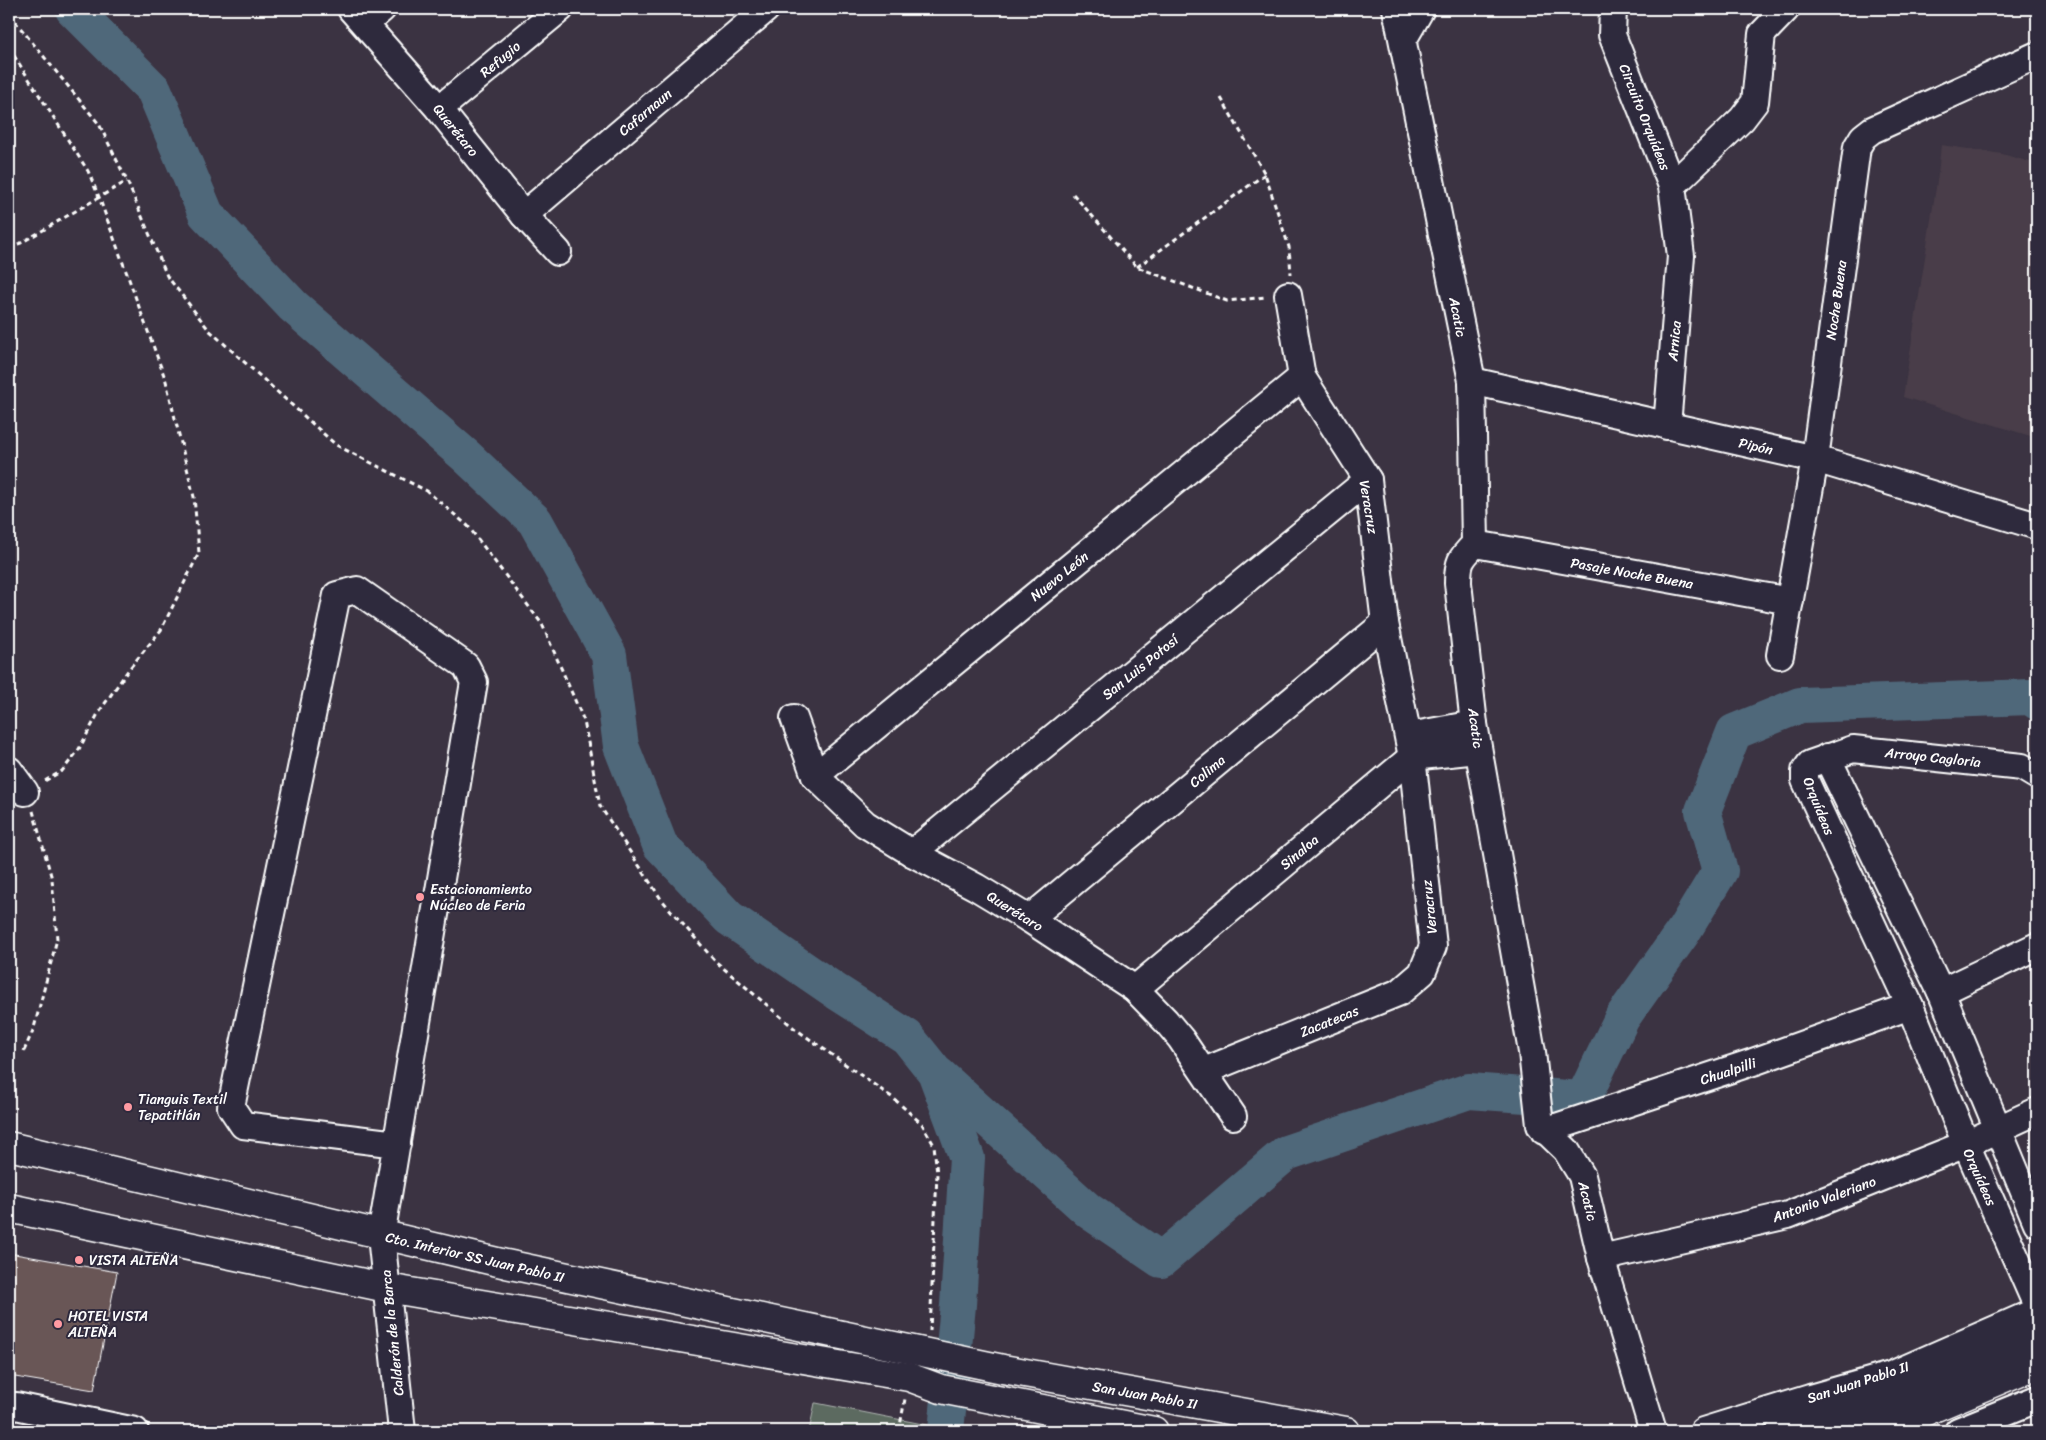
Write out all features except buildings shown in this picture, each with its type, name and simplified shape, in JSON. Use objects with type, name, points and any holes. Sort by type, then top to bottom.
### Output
[{"type":"main road","name":"Cto. Interior SS Juan Pablo II","points":[[9,1146],[381,1236],[936,1356]]},
{"type":"main road","points":[[9,1208],[387,1288],[910,1377],[941,1389],[1154,1431]]},
{"type":"main road","name":"San Juan Pablo II","points":[[1781,1431],[1891,1397],[2037,1338]]},
{"type":"main road","name":"San Juan Pablo II","points":[[936,1356],[1346,1431]]},
{"type":"main road","points":[[1864,1431],[1912,1417],[2037,1364]]},
{"type":"street","name":"Refugio","points":[[439,109],[560,9]]},
{"type":"street","name":"Cafarnaun","points":[[524,215],[766,9]]},
{"type":"street","name":"Acatic","points":[[1396,9],[1472,381],[1474,544],[1462,556],[1458,565],[1458,583],[1478,750],[1532,1052],[1542,1128],[1566,1150],[1582,1176],[1601,1258],[1653,1431]]},
{"type":"street","points":[[1403,40],[1421,9]]},
{"type":"street","name":"Circuito Orquídeas","points":[[1612,9],[1612,35],[1672,186],[1742,119],[1755,102],[1762,34],[1786,9]]},
{"type":"street","name":"Querétaro","points":[[366,14],[524,215],[558,252]]},
{"type":"street","name":"Noche Buena","points":[[1780,655],[1815,459],[1857,147],[1862,137],[1872,130],[2037,55]]},
{"type":"street","name":"Arnica","points":[[1667,426],[1680,256],[1672,186]]},
{"type":"street","name":"Veracruz","points":[[1288,294],[1302,377],[1368,480],[1385,623],[1410,746],[1433,946]]},
{"type":"street","name":"Nuevo León","points":[[815,776],[1302,377]]},
{"type":"street","name":"Pipón","points":[[1472,381],[1815,459],[2037,526]]},
{"type":"street","name":"San Luis Potosí","points":[[912,854],[1368,480]]},
{"type":"street","name":"Pasaje Noche Buena","points":[[1474,544],[1790,602]]},
{"type":"street","name":"Calderón de la Barca","points":[[397,1144],[243,1125],[231,1107],[337,594],[358,590],[466,666],[474,682],[397,1144],[381,1236],[402,1431]]},
{"type":"street","name":"Colima","points":[[1030,919],[1385,623]]},
{"type":"street","name":"Querétaro","points":[[794,718],[815,776],[865,824],[912,854],[976,887],[1030,919],[1135,989],[1166,1021],[1204,1071],[1233,1116]]},
{"type":"street","name":"Sinaloa","points":[[1135,989],[1410,746],[1474,724]]},
{"type":"street","points":[[1410,746],[1478,750]]},
{"type":"street","name":"Arroyo Cagloria","points":[[1827,757],[1854,749],[2022,767],[2037,776]]},
{"type":"street","name":"Orquídeas","points":[[2037,1224],[1941,992],[1827,757],[1810,764],[1805,771],[1805,780],[1910,1006],[1966,1144],[2037,1306]]},
{"type":"street","points":[[9,770],[17,792]]},
{"type":"street","name":"Zacatecas","points":[[1204,1071],[1400,992],[1422,973],[1433,946]]},
{"type":"street","points":[[1941,992],[2037,946]]},
{"type":"street","name":"Chualpilli","points":[[1542,1128],[1753,1062],[1910,1006]]},
{"type":"street","name":"Antonio Valeriano","points":[[1601,1258],[1788,1214],[1966,1144],[2037,1111]]},
{"type":"street","name":"San Juan Pablo II","points":[[1704,1431],[1891,1375],[2037,1311]]},
{"type":"street","points":[[1958,1431],[2037,1399]]},
{"type":"street","points":[[9,1407],[16,1406],[135,1431]]},
{"type":"path","points":[[9,14],[99,124],[127,181],[167,276],[209,330],[336,445],[427,492],[468,526],[542,624],[584,722],[600,806],[661,899],[715,961],[794,1028],[894,1098],[922,1124],[934,1145],[937,1174],[936,1356]]},
{"type":"path","points":[[9,48],[88,171],[99,197],[166,381],[194,497],[200,553],[161,630],[129,669],[99,712],[78,750],[62,771],[17,792],[34,813],[52,879],[57,939],[34,1028],[24,1051]]},
{"type":"path","points":[[1073,194],[1137,267],[1227,301],[1288,294],[1291,272],[1289,247],[1265,174],[1221,98]]},
{"type":"path","points":[[1137,267],[1265,174]]},
{"type":"path","points":[[9,247],[21,243],[127,181]]},
{"type":"path","points":[[899,1431],[910,1377]]},
{"type":"shaded area","points":[[1941,145],[2002,154],[2037,164],[2037,438],[1903,397],[1938,175]]},
{"type":"green space","points":[[816,1403],[958,1431],[809,1431]]},
{"type":"waterway","points":[[73,9],[154,90],[206,214],[293,306],[467,457],[535,521],[609,655],[621,746],[660,845],[729,918],[907,1037],[935,1072],[967,1158],[958,1305],[946,1431]]},
{"type":"waterway","points":[[939,1075],[1089,1211],[1161,1260],[1286,1153],[1469,1091],[1583,1099],[1622,1018],[1683,932],[1720,871],[1703,811],[1734,732],[1800,705],[2031,697],[2037,702]]},
{"type":"place","name":"Estacionamiento Núcleo de Feria","points":[[420,897]]},
{"type":"place","name":"Tianguis Textil Tepatitlán","points":[[128,1107]]},
{"type":"place","name":"VISTA ALTEÑA","points":[[79,1260]]},
{"type":"place","name":"HOTEL VISTA ALTEÑA","points":[[58,1324]]}]
